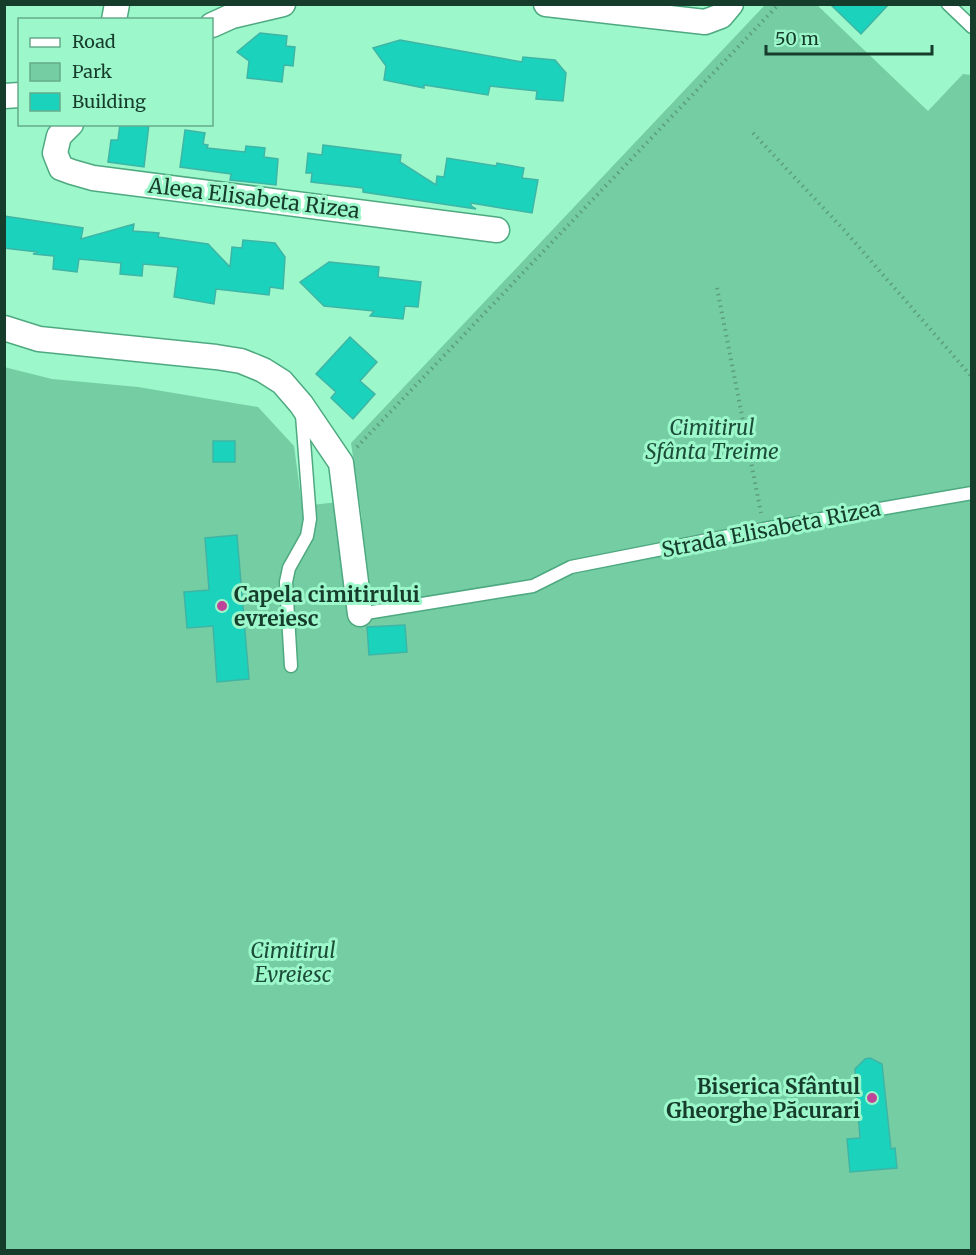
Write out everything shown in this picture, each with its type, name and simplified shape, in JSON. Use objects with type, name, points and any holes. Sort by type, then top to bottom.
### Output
[{"type":"street","points":[[213,25],[232,16],[283,4]]},
{"type":"street","points":[[546,4],[705,22],[721,16],[731,4]]},
{"type":"street","name":"Aleea Elisabeta Rizea","points":[[69,126],[59,136],[55,153],[61,168],[93,178],[497,230]]},
{"type":"street","points":[[4,328],[39,339],[241,361],[263,370],[282,382],[301,404],[341,463],[360,614]]},
{"type":"lane","points":[[948,4],[972,27]]},
{"type":"lane","points":[[291,666],[286,582],[290,568],[307,536],[309,519],[301,404]]},
{"type":"lane","name":"Strada Elisabeta Rizea","points":[[360,614],[533,586],[572,567],[764,529],[972,493]]},
{"type":"path","points":[[341,463],[778,4]]},
{"type":"path","points":[[753,133],[844,230],[972,377]]},
{"type":"path","points":[[717,288],[764,529]]},
{"type":"green space","points":[[765,5],[817,5],[928,111],[963,74],[971,75],[971,1250],[5,1250],[4,367],[52,379],[138,387],[258,407],[294,446],[302,506],[339,502],[341,521],[362,519],[351,443]]},
{"type":"building","points":[[830,4],[889,4],[861,34]]},
{"type":"building","points":[[260,33],[287,36],[286,46],[295,47],[293,66],[284,65],[282,82],[247,78],[249,61],[237,52]]},
{"type":"building","points":[[400,40],[522,62],[523,57],[555,60],[566,73],[563,101],[536,99],[537,91],[490,86],[488,95],[424,85],[424,88],[384,80],[386,66],[373,48]]},
{"type":"building","points":[[120,126],[149,126],[144,167],[108,162],[111,140],[118,140]]},
{"type":"building","points":[[185,130],[205,133],[203,144],[208,145],[207,148],[245,152],[246,146],[265,148],[264,157],[278,159],[276,185],[230,180],[231,174],[180,167]]},
{"type":"building","points":[[323,145],[401,155],[400,162],[436,185],[437,176],[444,177],[447,158],[524,168],[522,178],[538,180],[532,213],[471,203],[471,206],[476,209],[363,192],[363,188],[311,182],[312,173],[306,173],[308,153],[322,155]]},
{"type":"building","points":[[4,216],[83,228],[81,239],[134,224],[133,231],[159,233],[158,237],[208,244],[230,267],[232,247],[242,248],[243,240],[275,243],[285,257],[283,289],[270,287],[269,295],[216,289],[214,304],[174,297],[178,267],[143,264],[142,276],[120,274],[121,263],[79,259],[77,272],[53,269],[54,256],[4,248]]},
{"type":"building","points":[[329,262],[379,267],[378,277],[421,282],[418,307],[405,306],[403,319],[370,316],[374,311],[324,306],[300,282]]},
{"type":"building","points":[[350,337],[377,362],[360,381],[375,394],[353,419],[331,398],[336,392],[316,374]]},
{"type":"building","points":[[213,441],[235,441],[235,462],[213,462]]},
{"type":"building","points":[[237,535],[249,679],[217,682],[213,626],[187,628],[184,592],[209,590],[205,538]]},
{"type":"building","points":[[405,625],[407,652],[369,655],[367,627]]},
{"type":"building","points":[[870,1058],[882,1064],[891,1149],[895,1148],[897,1168],[850,1172],[847,1139],[860,1138],[855,1069],[865,1059]]},
{"type":"place","name":"Capela cimitirului evreiesc","points":[[222,606]]},
{"type":"place","name":"Biserica Sfântul Gheorghe Păcurari","points":[[872,1098]]},
{"type":"park label","name":"Cimitirul Sfânta Treime","points":[[712,439]]},
{"type":"park label","name":"Cimitirul Evreiesc","points":[[293,962]]}]
